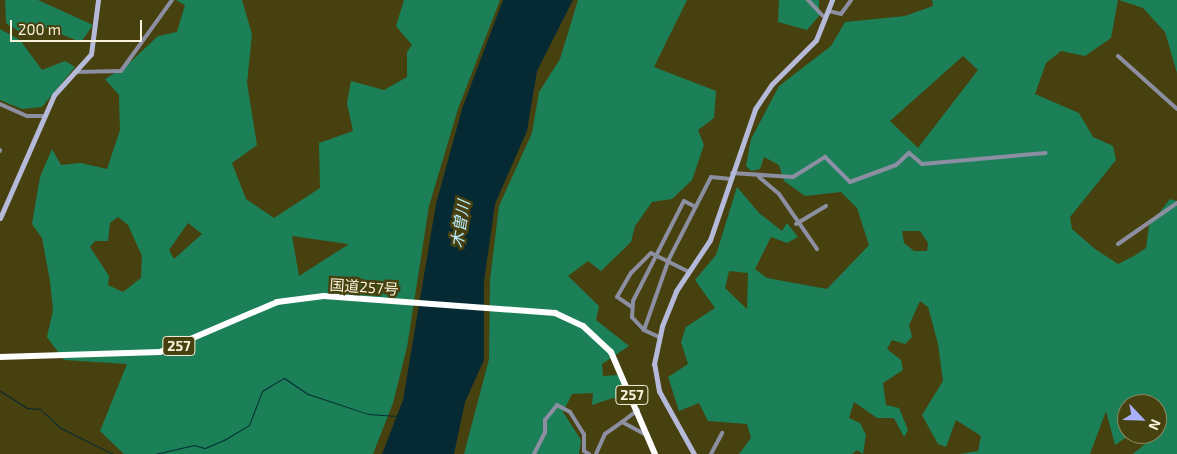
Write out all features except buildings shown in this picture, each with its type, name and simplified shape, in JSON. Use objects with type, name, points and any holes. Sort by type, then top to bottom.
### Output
[{"type":"highway","name":"国道257号","points":[[0,357],[140,355],[182,345],[277,302],[349,297],[556,313],[602,340],[616,360],[655,454]]},
{"type":"street","points":[[0,218],[54,95],[76,72],[93,49],[98,0]]},
{"type":"street","points":[[76,72],[122,71],[172,0]]},
{"type":"street","points":[[808,0],[822,14]]},
{"type":"street","points":[[694,454],[659,391],[654,364],[659,337],[672,300],[710,240],[759,101],[816,40],[832,0]]},
{"type":"street","points":[[829,11],[841,14],[850,0]]},
{"type":"street","points":[[1118,56],[1177,109]]},
{"type":"street","points":[[0,104],[27,116],[46,116]]},
{"type":"street","points":[[644,330],[670,259],[711,177],[793,176],[825,157],[850,182],[896,165],[909,153],[922,164],[1046,153]]},
{"type":"street","points":[[760,177],[779,194],[796,224],[817,249]]},
{"type":"street","points":[[659,337],[644,330],[632,317],[632,307],[684,201],[696,207]]},
{"type":"street","points":[[1118,244],[1177,203]]},
{"type":"street","points":[[796,224],[826,206]]},
{"type":"street","points":[[632,307],[617,297],[630,273],[650,253],[670,259],[689,272]]},
{"type":"street","points":[[534,454],[545,432],[545,420],[557,405],[570,412],[584,434],[589,454]]},
{"type":"street","points":[[596,454],[605,434],[638,410]]},
{"type":"street","points":[[622,422],[648,437]]},
{"type":"street","points":[[711,454],[722,433]]},
{"type":"green space","points":[[5,0],[38,0],[93,25],[81,42],[45,28],[28,37],[6,23]]},
{"type":"green space","points":[[176,0],[242,0],[252,34],[247,83],[257,145],[232,163],[246,199],[274,218],[320,188],[319,143],[353,131],[347,103],[351,81],[384,90],[407,77],[407,52],[412,45],[396,26],[404,0],[500,0],[458,109],[429,206],[407,347],[393,403],[373,454],[124,454],[100,431],[127,364],[64,360],[47,337],[53,310],[50,281],[42,238],[32,224],[40,177],[52,149],[61,165],[81,163],[107,169],[120,130],[119,95],[105,79],[125,67],[158,36],[177,32],[185,5]],"holes":[[[118,217],[128,225],[142,256],[141,278],[123,292],[108,285],[109,276],[90,247],[95,241],[108,241],[110,223]],[[188,223],[202,234],[174,259],[169,250]],[[292,236],[349,244],[299,276]]]},
{"type":"green space","points":[[578,0],[687,0],[654,67],[716,91],[714,118],[698,130],[704,145],[692,180],[672,199],[652,202],[635,226],[631,242],[601,271],[588,261],[568,276],[599,306],[596,320],[629,346],[602,364],[603,376],[618,375],[629,403],[613,398],[592,405],[593,393],[572,394],[563,412],[581,440],[579,454],[464,454],[489,359],[490,280],[499,206],[532,133],[539,92],[560,59]]},
{"type":"green space","points":[[779,0],[819,0],[819,16],[807,30],[778,22]]},
{"type":"green space","points":[[932,0],[1118,0],[1111,38],[1085,56],[1061,51],[1046,63],[1035,94],[1079,113],[1093,137],[1113,146],[1116,160],[1070,217],[1072,229],[1095,249],[1118,264],[1134,256],[1146,248],[1149,226],[1170,199],[1177,201],[1177,454],[1133,454],[1145,444],[1167,444],[1167,394],[1117,394],[1117,444],[1115,445],[1106,411],[1090,454],[960,454],[978,451],[981,436],[956,420],[946,447],[938,444],[922,415],[943,381],[938,344],[928,307],[920,301],[909,325],[912,337],[905,344],[892,340],[887,349],[901,360],[903,370],[883,383],[886,405],[899,408],[908,430],[904,437],[894,418],[877,418],[854,402],[849,418],[860,423],[866,435],[863,454],[857,450],[852,454],[739,454],[751,438],[747,424],[708,421],[699,403],[679,411],[668,377],[688,364],[681,342],[686,327],[715,308],[695,280],[716,255],[737,187],[759,213],[782,231],[787,223],[798,237],[787,243],[771,237],[755,269],[767,278],[827,289],[869,245],[857,208],[841,192],[805,196],[784,181],[779,165],[764,157],[760,169],[751,171],[746,166],[751,139],[779,86],[831,46],[845,22],[905,16],[933,6]],"holes":[[[963,56],[978,70],[918,148],[890,121]],[[902,231],[920,231],[928,243],[927,251],[914,251],[904,243]],[[729,271],[748,273],[747,309],[725,288]]]},
{"type":"green space","points":[[1119,0],[1177,0],[1177,73],[1165,32],[1143,8]]},
{"type":"green space","points":[[0,29],[20,40],[42,70],[65,61],[75,67],[42,107],[22,109],[0,100]]},
{"type":"water","name":"木曽川","points":[[503,0],[573,0],[537,71],[527,131],[495,204],[484,282],[484,360],[465,402],[454,454],[382,454],[403,400],[436,204],[462,109]]},
{"type":"waterway","points":[[155,454],[193,445],[205,448],[224,440],[249,425],[262,391],[284,378],[308,394],[368,414],[398,416]]},
{"type":"waterway","points":[[0,391],[27,408],[40,409],[59,427],[113,454]]}]
